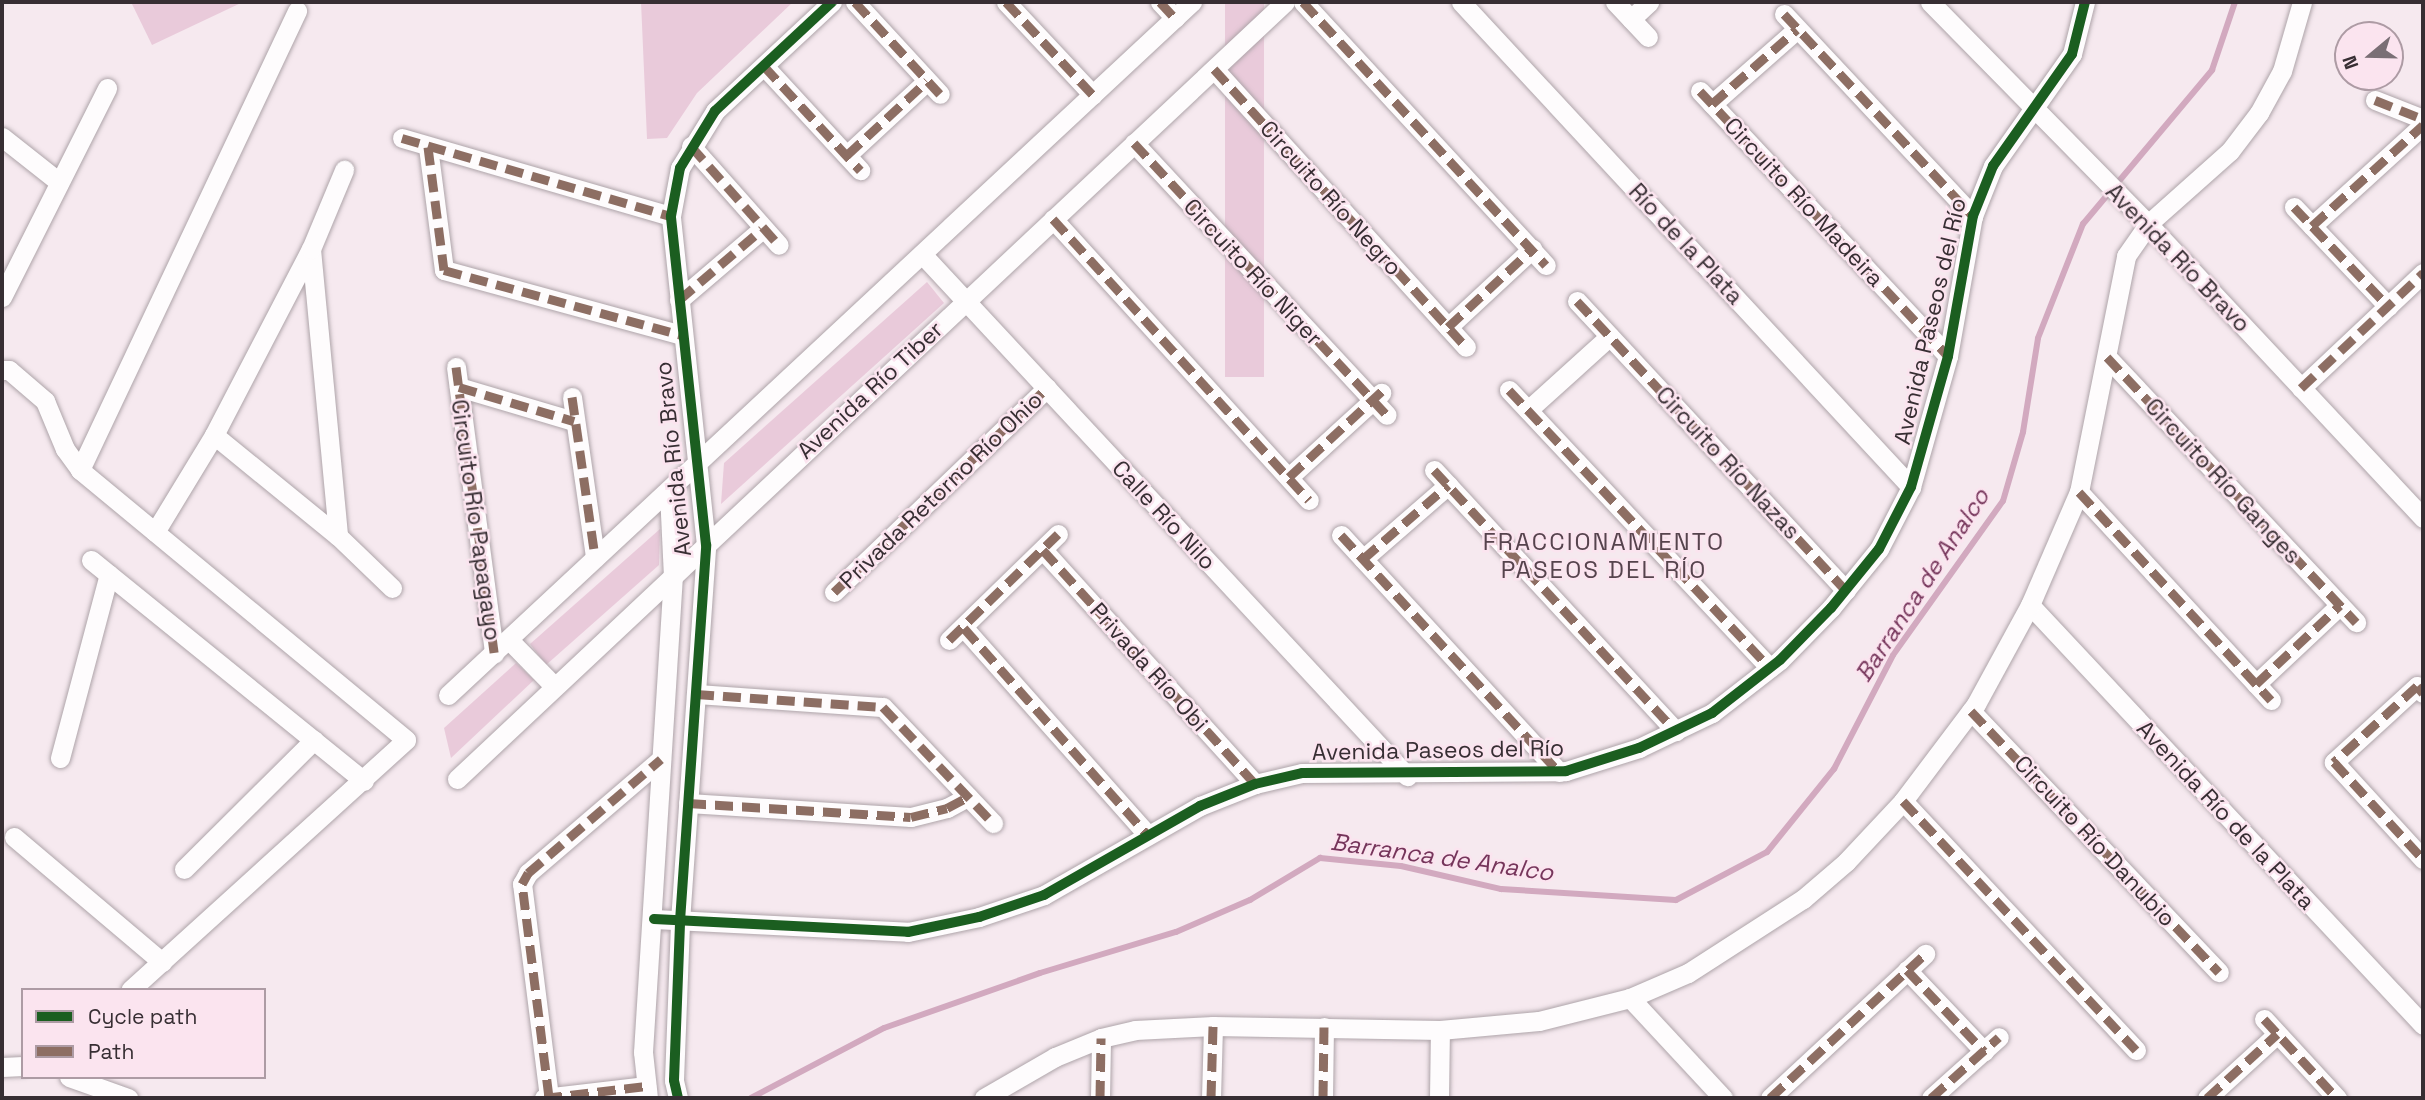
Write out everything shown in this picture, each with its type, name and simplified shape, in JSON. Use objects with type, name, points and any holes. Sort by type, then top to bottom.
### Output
[{"type":"street","name":"Avenida Río Bravo","points":[[678,1098],[674,1080],[680,921],[706,544],[671,216],[680,168],[691,146],[715,111],[832,2]]},
{"type":"street","points":[[764,66],[853,163],[933,88],[855,2]]},
{"type":"street","points":[[1160,2],[1175,18]]},
{"type":"street","points":[[448,695],[1192,2]]},
{"type":"street","name":"Avenida Río Tiber","points":[[457,779],[1285,2]]},
{"type":"street","points":[[1303,2],[1546,265]]},
{"type":"street","name":"Río de la Plata","points":[[1461,2],[1911,487]]},
{"type":"street","points":[[1615,2],[1648,37]]},
{"type":"street","points":[[1631,19],[1649,2]]},
{"type":"street","name":"Avenida Río Bravo","points":[[1930,2],[2034,112],[2134,210],[2423,517]]},
{"type":"street","name":"Avenida Paseos del Río","points":[[654,919],[908,932],[979,917],[1044,895],[1200,806],[1255,784],[1302,773],[1406,776],[1559,772],[1676,732],[1712,713],[1770,668],[1846,590],[1879,549],[1911,487],[1948,356],[1973,216],[1993,166],[2073,54],[2085,2]]},
{"type":"street","points":[[984,1098],[1055,1057],[1101,1038],[1135,1030],[1213,1026],[1440,1030],[1539,1021],[1630,998],[1688,973],[1803,899],[1846,862],[1903,801],[1971,711],[2029,605],[2079,492],[2126,256],[2148,225],[2230,151],[2259,113],[2282,71],[2302,2]]},
{"type":"street","points":[[1009,3],[1093,95]]},
{"type":"street","points":[[80,470],[297,11]]},
{"type":"street","name":"Circuito Río Madeira","points":[[1948,356],[1706,98],[1790,22],[1973,216]]},
{"type":"street","name":"Circuito Río Negro","points":[[1214,69],[1466,346]]},
{"type":"street","points":[[5,283],[107,88]]},
{"type":"street","points":[[2375,100],[2423,119]]},
{"type":"street","points":[[2312,226],[2423,125]]},
{"type":"street","points":[[2,137],[59,182]]},
{"type":"street","points":[[402,138],[671,216]]},
{"type":"street","name":"Circuito Río Niger","points":[[1134,143],[1377,396],[1387,415]]},
{"type":"street","points":[[691,146],[779,246]]},
{"type":"street","points":[[428,147],[444,270],[682,335]]},
{"type":"street","points":[[155,532],[214,435],[311,249],[344,170]]},
{"type":"street","points":[[2294,207],[2388,306]]},
{"type":"street","points":[[1053,219],[1309,500]]},
{"type":"street","points":[[679,300],[762,229]]},
{"type":"street","points":[[311,249],[338,536]]},
{"type":"street","points":[[1448,327],[1532,249]]},
{"type":"street","name":"Calle Río Nilo","points":[[922,254],[1406,776]]},
{"type":"street","points":[[2301,388],[2423,273]]},
{"type":"street","name":"Circuito Río Nazas","points":[[1577,301],[1846,590]]},
{"type":"street","points":[[1528,410],[1610,336]]},
{"type":"street","name":"Circuito Río Ganges","points":[[2107,357],[2356,622]]},
{"type":"street","points":[[2,370],[9,370],[45,401],[65,449],[80,470],[406,740],[364,781],[132,988]]},
{"type":"street","name":"Circuito Río Papagayo","points":[[501,647],[457,377],[574,421]]},
{"type":"street","name":"Privada Retorno Río Ohio","points":[[834,592],[1047,388]]},
{"type":"street","points":[[1509,390],[1770,668]]},
{"type":"street","points":[[1289,477],[1377,396]]},
{"type":"street","points":[[572,397],[595,557]]},
{"type":"street","points":[[214,435],[338,536],[392,588]]},
{"type":"street","points":[[1434,470],[1676,732]]},
{"type":"street","points":[[1363,559],[1448,485]]},
{"type":"street","name":"Avenida Río Bravo","points":[[647,1092],[643,1052],[654,919],[673,577],[669,492]]},
{"type":"street","points":[[2079,492],[2271,700]]},
{"type":"street","points":[[1058,534],[957,634],[1149,835]]},
{"type":"street","points":[[1341,536],[1559,772]]},
{"type":"street","name":"Privada Río Obi","points":[[1043,550],[1255,784]]},
{"type":"street","points":[[91,560],[364,781]]},
{"type":"street","points":[[60,758],[109,574]]},
{"type":"street","name":"Avenida Río de la Plata","points":[[2029,605],[2423,1025]]},
{"type":"street","points":[[2256,684],[2340,605]]},
{"type":"street","points":[[501,647],[554,686]]},
{"type":"street","points":[[2423,693],[2417,686],[2333,762],[2423,859]]},
{"type":"street","points":[[696,694],[883,707],[993,823]]},
{"type":"street","name":"Circuito Río Danubio","points":[[1971,711],[2219,972]]},
{"type":"street","points":[[184,869],[314,740]]},
{"type":"street","points":[[647,1092],[547,1098],[522,884],[528,873],[661,759]]},
{"type":"street","points":[[688,803],[911,817],[947,808],[968,797]]},
{"type":"street","points":[[1903,801],[2136,1050]]},
{"type":"street","points":[[14,836],[162,962]]},
{"type":"street","points":[[1770,1098],[1925,954]]},
{"type":"street","points":[[1907,970],[1983,1051]]},
{"type":"street","points":[[1630,998],[1723,1098]]},
{"type":"street","points":[[1211,1098],[1213,1026]]},
{"type":"street","points":[[1322,1098],[1324,1027]]},
{"type":"street","points":[[2207,1098],[2270,1027],[2337,1098]]},
{"type":"street","points":[[1439,1098],[1440,1030]]},
{"type":"street","points":[[1931,1098],[1999,1037]]},
{"type":"street","points":[[1100,1098],[1101,1038]]},
{"type":"street","points":[[2,1067],[21,1066]]},
{"type":"street","points":[[75,1079],[128,1098]]},
{"type":"shaded area","points":[[131,2],[243,2],[152,45]]},
{"type":"shaded area","points":[[641,2],[793,2],[697,93],[667,138],[647,139]]},
{"type":"shaded area","points":[[1225,2],[1264,2],[1264,377],[1225,377]]},
{"type":"shaded area","points":[[927,282],[944,303],[721,504],[724,463]]},
{"type":"shaded area","points":[[660,529],[659,565],[546,665],[530,644]]},
{"type":"shaded area","points":[[516,663],[534,680],[451,758],[444,728]]},
{"type":"waterway","name":"Barranca de Analco","points":[[751,1098],[884,1028],[1040,973],[1176,932],[1250,900],[1320,858],[1401,866],[1501,889],[1676,900],[1767,852],[1834,769],[1893,655],[2003,501],[2023,432],[2038,338],[2083,224],[2212,70],[2235,2]]},
{"type":"marked path","points":[[855,2],[940,94]]},
{"type":"marked path","points":[[1006,2],[1093,95]]},
{"type":"marked path","points":[[1160,2],[1175,18]]},
{"type":"marked path","points":[[1303,2],[1546,265]]},
{"type":"marked path","points":[[1784,14],[1973,216]]},
{"type":"marked path","points":[[1712,104],[1797,29]]},
{"type":"marked path","points":[[764,66],[860,170]]},
{"type":"marked path","points":[[1214,69],[1466,347]]},
{"type":"marked path","points":[[847,155],[927,81]]},
{"type":"marked path","points":[[1700,91],[1948,356]]},
{"type":"marked path","points":[[2375,100],[2423,119]]},
{"type":"marked path","points":[[2312,226],[2423,125]]},
{"type":"marked path","points":[[402,138],[671,216]]},
{"type":"marked path","points":[[1134,143],[1387,415]]},
{"type":"marked path","points":[[691,146],[779,245]]},
{"type":"marked path","points":[[428,147],[444,270],[682,335]]},
{"type":"marked path","points":[[2294,207],[2388,306]]},
{"type":"marked path","points":[[1053,219],[1309,500]]},
{"type":"marked path","points":[[679,300],[762,229]]},
{"type":"marked path","points":[[1448,327],[1532,249]]},
{"type":"marked path","points":[[2301,388],[2423,273]]},
{"type":"marked path","points":[[1577,301],[1846,590]]},
{"type":"marked path","points":[[2107,357],[2356,622]]},
{"type":"marked path","points":[[456,367],[494,653]]},
{"type":"marked path","points":[[459,387],[574,421]]},
{"type":"marked path","points":[[834,592],[1047,388]]},
{"type":"marked path","points":[[1509,390],[1770,668]]},
{"type":"marked path","points":[[1289,477],[1382,391]]},
{"type":"marked path","points":[[572,397],[595,557]]},
{"type":"marked path","points":[[1434,470],[1676,731]]},
{"type":"marked path","points":[[1363,559],[1448,485]]},
{"type":"marked path","points":[[2079,492],[2271,700]]},
{"type":"marked path","points":[[949,640],[1058,534]]},
{"type":"marked path","points":[[1341,535],[1559,772]]},
{"type":"marked path","points":[[1043,550],[1255,784]]},
{"type":"marked path","points":[[2256,684],[2340,605]]},
{"type":"marked path","points":[[964,628],[1148,835]]},
{"type":"marked path","points":[[2423,693],[2417,686],[2334,762],[2423,859]]},
{"type":"marked path","points":[[696,694],[883,707],[993,823]]},
{"type":"marked path","points":[[1971,711],[2219,972]]},
{"type":"marked path","points":[[549,1097],[522,884],[528,873],[661,759]]},
{"type":"marked path","points":[[688,803],[911,817],[947,808],[968,797]]},
{"type":"marked path","points":[[1903,801],[2136,1050]]},
{"type":"marked path","points":[[1770,1098],[1925,954]]},
{"type":"marked path","points":[[1907,970],[1984,1051]]},
{"type":"marked path","points":[[2264,1019],[2337,1098]]},
{"type":"marked path","points":[[1211,1098],[1213,1026]]},
{"type":"marked path","points":[[1323,1098],[1324,1027]]},
{"type":"marked path","points":[[2207,1098],[2277,1034]]},
{"type":"marked path","points":[[1931,1098],[1999,1037]]},
{"type":"marked path","points":[[1100,1098],[1101,1038]]},
{"type":"marked path","points":[[544,1098],[646,1086]]},
{"type":"cycle path","points":[[678,1098],[674,1080],[680,921],[706,545],[671,216],[680,168],[715,111],[832,2]]},
{"type":"cycle path","points":[[654,919],[908,932],[979,917],[1044,895],[1200,806],[1255,784],[1302,773],[1566,771],[1639,748],[1712,713],[1780,660],[1831,608],[1879,549],[1911,487],[1948,356],[1973,216],[1993,166],[2072,54],[2085,2]]},
{"type":"district","name":"FRACCIONAMIENTO PASEOS DEL RÍO","points":[[1604,556]]}]
